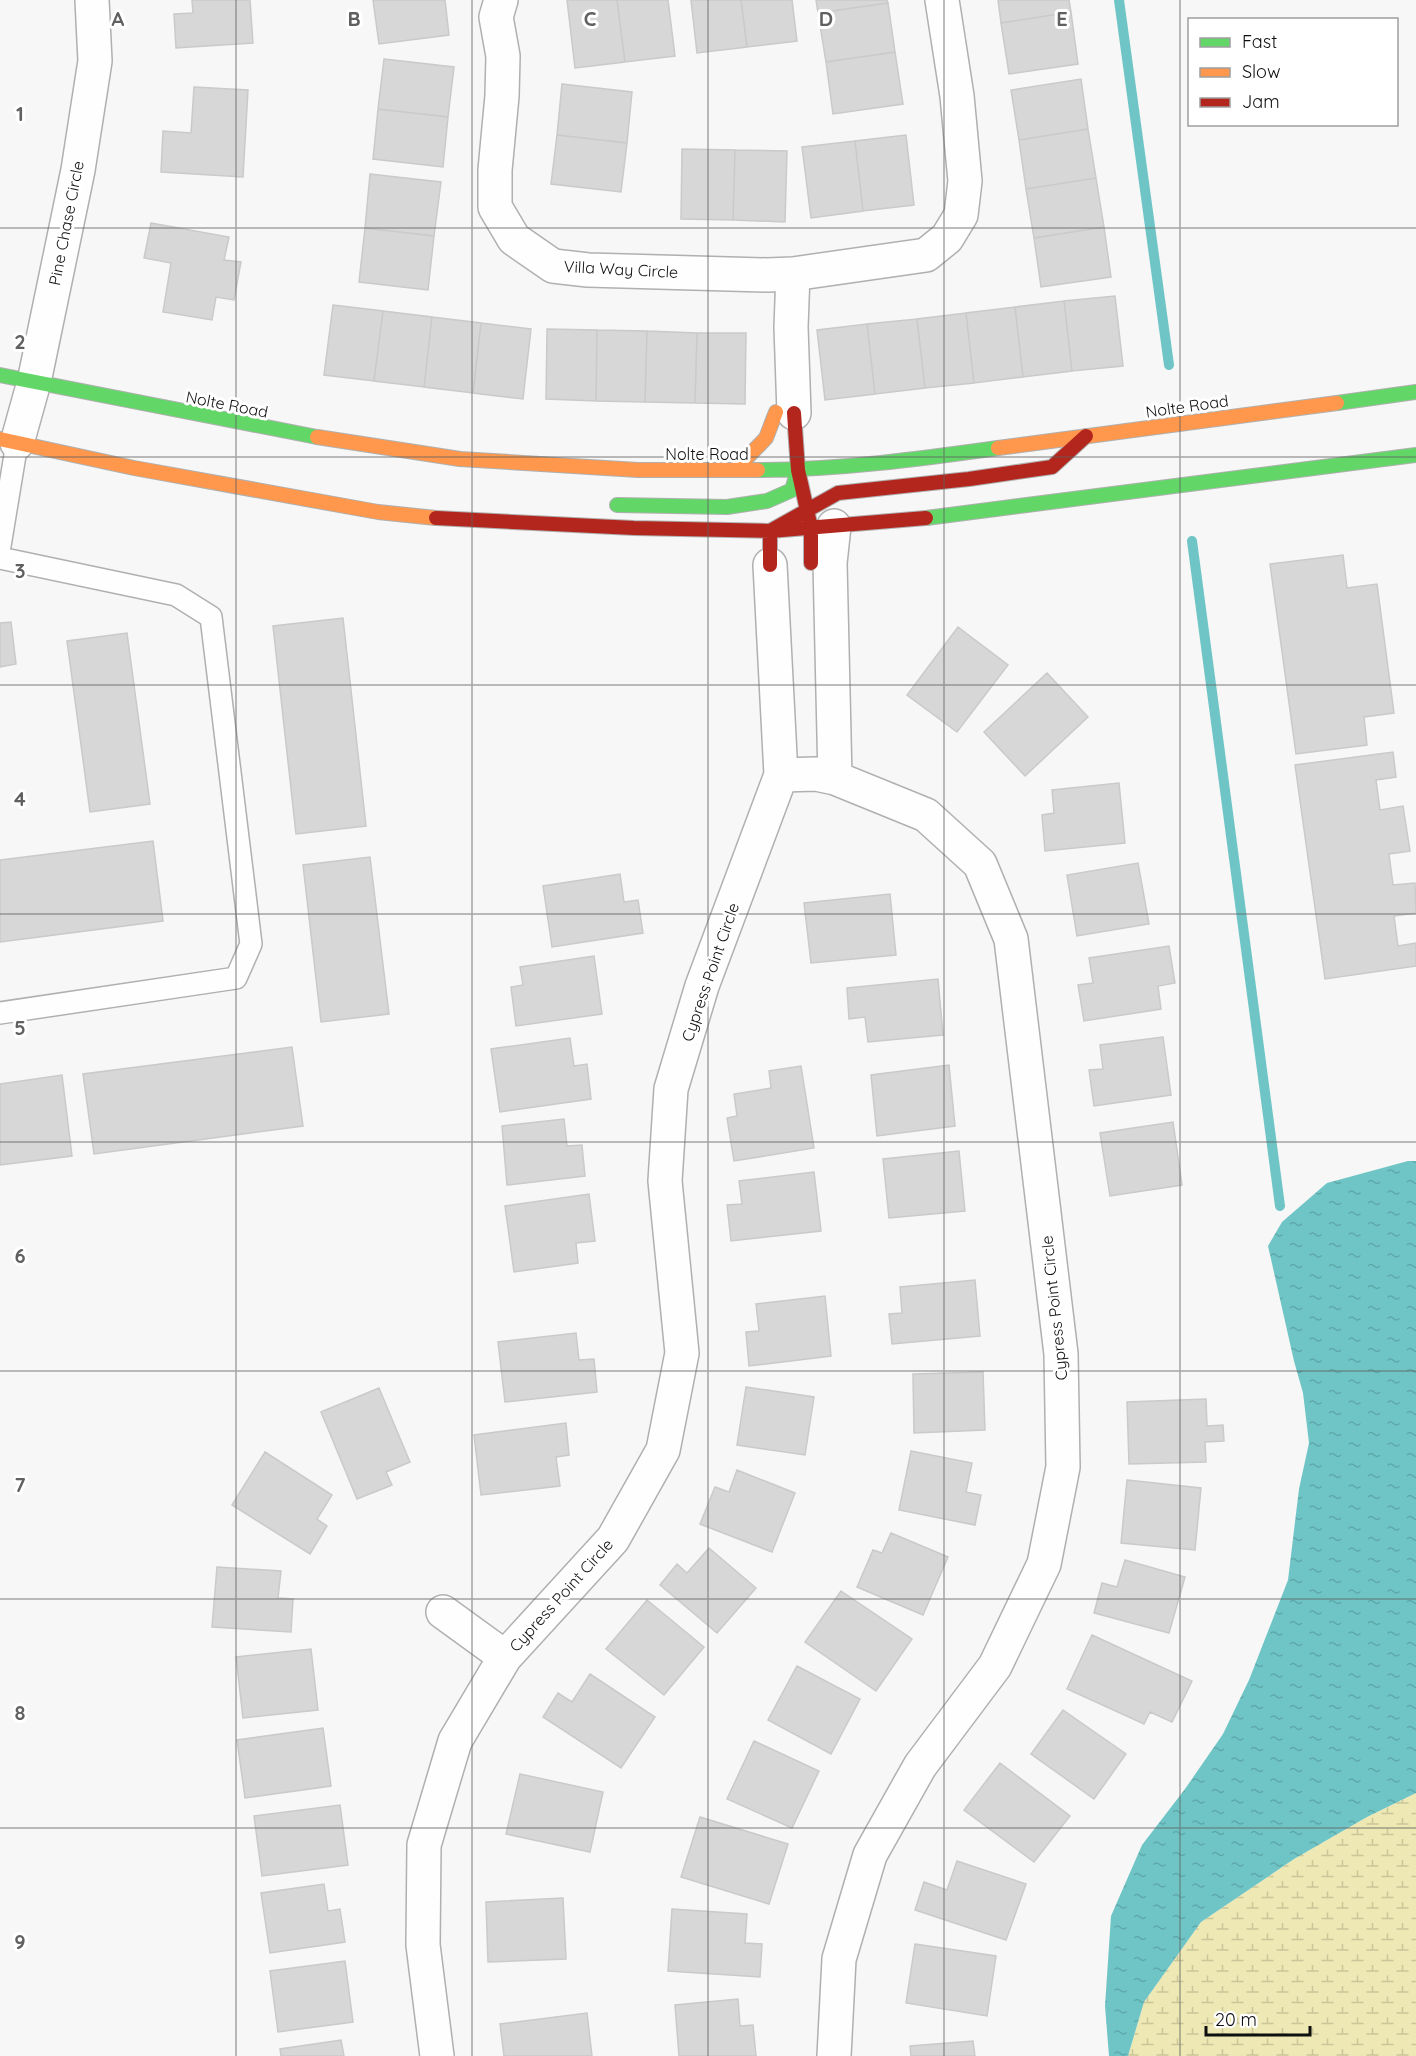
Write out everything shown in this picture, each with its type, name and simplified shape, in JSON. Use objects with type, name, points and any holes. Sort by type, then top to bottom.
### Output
[{"type":"street","name":"Pine Chase Circle","points":[[9,441],[34,382],[78,170],[95,62],[92,0]]},
{"type":"street","name":"Villa Way Circle","points":[[501,0],[496,17],[503,56],[502,96],[495,170],[495,207],[514,239],[553,266],[588,270],[780,274],[927,255],[947,238],[961,215],[965,181],[957,96],[942,0]]},
{"type":"street","points":[[780,274],[791,327],[785,413],[798,470],[818,521],[830,569],[826,776]]},
{"type":"street","name":"Nolte Road","points":[[0,375],[297,435],[460,459],[638,470],[798,470],[931,457],[1416,392]]},
{"type":"street","points":[[735,470],[767,441],[774,426],[785,413]]},
{"type":"street","points":[[826,776],[811,563],[818,521],[838,493],[1052,468],[1086,436]]},
{"type":"street","points":[[9,441],[134,468],[378,512],[634,528],[770,531],[818,521],[900,521],[1416,455]]},
{"type":"street","points":[[604,504],[727,507],[766,501],[792,490],[798,470]]},
{"type":"street","points":[[502,521],[531,508]]},
{"type":"street","points":[[770,531],[770,565]]},
{"type":"street","name":"Cypress Point Circle","points":[[437,2056],[423,1945],[424,1845],[455,1741],[505,1657],[613,1539],[663,1450],[682,1353],[665,1181],[672,1089],[702,986],[781,775],[770,565]]},
{"type":"street","name":"Cypress Point Circle","points":[[781,775],[826,776],[926,815],[980,864],[1011,939],[1061,1354],[1063,1467],[1044,1564],[995,1666],[920,1766],[870,1855],[839,1959],[834,2056]]},
{"type":"street","name":"Cypress Point Circle","points":[[443,1612],[505,1657]]},
{"type":"lane","points":[[0,546],[9,441]]},
{"type":"lane","points":[[0,558],[176,595],[211,617],[251,944],[236,978],[0,1013]]},
{"type":"green space","points":[[1416,1793],[1416,2056],[1128,2056],[1144,2002],[1201,1922],[1294,1859],[1367,1817]]},
{"type":"water","points":[[1408,1161],[1416,1161],[1416,1793],[1367,1817],[1294,1859],[1201,1922],[1144,2002],[1128,2056],[1109,2056],[1105,2006],[1111,1916],[1142,1845],[1223,1734],[1249,1680],[1288,1580],[1299,1489],[1309,1443],[1303,1393],[1268,1246],[1282,1222],[1327,1183]]},
{"type":"building","points":[[192,0],[250,0],[253,43],[176,48],[174,14],[193,13]]},
{"type":"building","points":[[373,0],[445,0],[449,35],[379,44]]},
{"type":"building","points":[[567,0],[617,0],[625,62],[575,68]]},
{"type":"building","points":[[617,0],[668,0],[675,56],[625,62]]},
{"type":"building","points":[[691,0],[741,0],[747,47],[697,53]]},
{"type":"building","points":[[741,0],[792,0],[797,41],[747,47]]},
{"type":"building","points":[[816,0],[887,0],[888,3],[818,13]]},
{"type":"building","points":[[998,0],[1069,0],[1071,12],[1001,23]]},
{"type":"building","points":[[888,3],[895,52],[826,62],[818,13]]},
{"type":"building","points":[[1071,12],[1078,64],[1009,74],[1001,23]]},
{"type":"building","points":[[895,52],[903,104],[833,114],[826,62]]},
{"type":"building","points":[[384,59],[454,67],[448,117],[378,109]]},
{"type":"building","points":[[1081,79],[1088,129],[1019,140],[1011,90]]},
{"type":"building","points":[[562,84],[632,92],[627,143],[557,135]]},
{"type":"building","points":[[194,87],[248,90],[243,177],[161,172],[163,131],[191,133]]},
{"type":"building","points":[[378,109],[448,117],[443,167],[373,159]]},
{"type":"building","points":[[1088,129],[1096,178],[1026,189],[1019,140]]},
{"type":"building","points":[[557,135],[627,143],[621,192],[551,184]]},
{"type":"building","points":[[906,135],[914,205],[863,211],[855,141]]},
{"type":"building","points":[[855,141],[863,211],[811,218],[802,147]]},
{"type":"building","points":[[682,149],[735,150],[733,220],[681,219]]},
{"type":"building","points":[[735,150],[787,151],[785,222],[733,220]]},
{"type":"building","points":[[370,174],[441,182],[434,236],[365,228]]},
{"type":"building","points":[[1096,178],[1104,227],[1034,238],[1026,189]]},
{"type":"building","points":[[151,223],[229,237],[224,260],[241,262],[234,300],[216,297],[212,320],[163,312],[171,263],[144,258]]},
{"type":"building","points":[[1104,227],[1111,277],[1041,287],[1034,238]]},
{"type":"building","points":[[365,228],[434,236],[428,290],[359,282]]},
{"type":"building","points":[[1115,296],[1123,366],[1072,371],[1064,301]]},
{"type":"building","points":[[1064,301],[1072,371],[1023,377],[1015,307]]},
{"type":"building","points":[[333,305],[383,311],[374,381],[324,375]]},
{"type":"building","points":[[1015,307],[1023,377],[974,383],[966,313]]},
{"type":"building","points":[[383,311],[432,317],[424,387],[374,381]]},
{"type":"building","points":[[966,313],[974,383],[925,388],[917,319]]},
{"type":"building","points":[[432,317],[481,323],[473,393],[424,387]]},
{"type":"building","points":[[917,319],[925,388],[875,394],[867,324]]},
{"type":"building","points":[[481,323],[531,329],[523,399],[473,393]]},
{"type":"building","points":[[867,324],[875,394],[825,400],[817,330]]},
{"type":"building","points":[[547,329],[597,330],[596,401],[546,399]]},
{"type":"building","points":[[597,330],[647,331],[645,402],[596,401]]},
{"type":"building","points":[[647,331],[697,333],[695,403],[645,402]]},
{"type":"building","points":[[697,333],[746,333],[745,404],[695,403]]},
{"type":"building","points":[[1343,555],[1347,588],[1377,584],[1394,713],[1364,717],[1367,745],[1296,754],[1270,564]]},
{"type":"building","points":[[343,618],[366,826],[296,834],[273,626]]},
{"type":"building","points":[[11,622],[16,664],[0,667],[0,623]]},
{"type":"building","points":[[958,627],[1008,665],[957,732],[907,695]]},
{"type":"building","points":[[127,633],[150,804],[90,812],[67,641]]},
{"type":"building","points":[[1047,673],[1088,717],[1025,776],[984,732]]},
{"type":"building","points":[[1393,752],[1396,777],[1376,780],[1380,810],[1403,806],[1410,851],[1389,854],[1393,885],[1415,883],[1416,913],[1394,916],[1398,946],[1416,943],[1416,966],[1325,979],[1295,765]]},
{"type":"building","points":[[1119,783],[1125,843],[1045,851],[1042,815],[1054,813],[1052,790]]},
{"type":"building","points":[[153,841],[163,921],[0,942],[0,860]]},
{"type":"building","points":[[370,857],[389,1014],[321,1022],[303,865]]},
{"type":"building","points":[[1138,863],[1149,924],[1077,936],[1067,875]]},
{"type":"building","points":[[620,874],[624,902],[638,900],[643,933],[552,947],[543,886]]},
{"type":"building","points":[[890,894],[896,955],[811,963],[804,903]]},
{"type":"building","points":[[1169,946],[1175,983],[1158,986],[1161,1009],[1084,1021],[1078,985],[1093,983],[1089,958]]},
{"type":"building","points":[[594,956],[602,1014],[516,1026],[511,987],[523,985],[520,967]]},
{"type":"building","points":[[938,979],[943,1035],[868,1042],[865,1017],[849,1019],[847,988]]},
{"type":"building","points":[[1163,1037],[1171,1095],[1094,1106],[1089,1070],[1103,1069],[1100,1045]]},
{"type":"building","points":[[570,1038],[574,1066],[587,1064],[591,1099],[500,1112],[491,1049]]},
{"type":"building","points":[[292,1047],[303,1126],[94,1154],[83,1074]]},
{"type":"building","points":[[949,1065],[955,1126],[877,1136],[871,1075]]},
{"type":"building","points":[[801,1066],[814,1148],[734,1161],[727,1118],[737,1116],[734,1094],[771,1088],[769,1071]]},
{"type":"building","points":[[62,1075],[72,1156],[0,1165],[0,1084]]},
{"type":"building","points":[[564,1119],[567,1146],[582,1145],[585,1176],[507,1185],[502,1126]]},
{"type":"building","points":[[1173,1122],[1182,1185],[1110,1196],[1100,1133]]},
{"type":"building","points":[[959,1151],[965,1211],[889,1218],[883,1159]]},
{"type":"building","points":[[814,1172],[821,1231],[731,1241],[727,1205],[742,1204],[739,1181]]},
{"type":"building","points":[[589,1194],[595,1241],[576,1243],[578,1263],[514,1272],[505,1206]]},
{"type":"building","points":[[975,1280],[980,1336],[892,1344],[889,1314],[902,1313],[900,1287]]},
{"type":"building","points":[[825,1296],[831,1356],[749,1366],[746,1332],[759,1331],[756,1304]]},
{"type":"building","points":[[576,1333],[579,1360],[594,1359],[597,1392],[505,1402],[498,1342]]},
{"type":"building","points":[[983,1372],[985,1430],[914,1433],[913,1374]]},
{"type":"building","points":[[746,1387],[814,1397],[805,1455],[737,1445]]},
{"type":"building","points":[[379,1388],[410,1462],[386,1472],[392,1485],[357,1499],[321,1412]]},
{"type":"building","points":[[1206,1399],[1207,1426],[1223,1425],[1224,1441],[1205,1442],[1206,1462],[1129,1464],[1127,1402]]},
{"type":"building","points":[[566,1423],[569,1455],[556,1457],[560,1486],[481,1495],[474,1435]]},
{"type":"building","points":[[911,1451],[972,1463],[966,1492],[981,1495],[975,1525],[899,1510]]},
{"type":"building","points":[[265,1452],[332,1495],[317,1519],[327,1526],[310,1554],[232,1505]]},
{"type":"building","points":[[737,1470],[795,1493],[772,1552],[700,1524],[715,1487],[729,1492]]},
{"type":"building","points":[[1127,1480],[1201,1488],[1195,1550],[1121,1543]]},
{"type":"building","points":[[891,1533],[948,1557],[923,1615],[857,1587],[873,1550],[882,1553]]},
{"type":"building","points":[[709,1548],[756,1588],[717,1633],[660,1585],[677,1564],[687,1573]]},
{"type":"building","points":[[1125,1560],[1185,1577],[1169,1633],[1094,1613],[1102,1583],[1117,1587]]},
{"type":"building","points":[[217,1567],[281,1571],[278,1598],[293,1599],[291,1632],[212,1627]]},
{"type":"building","points":[[841,1591],[912,1639],[876,1691],[805,1642]]},
{"type":"building","points":[[647,1600],[704,1647],[664,1695],[606,1649]]},
{"type":"building","points":[[1092,1635],[1192,1681],[1172,1722],[1150,1712],[1144,1724],[1067,1689]]},
{"type":"building","points":[[311,1649],[318,1710],[243,1718],[236,1657]]},
{"type":"building","points":[[797,1666],[860,1699],[831,1754],[768,1720]]},
{"type":"building","points":[[590,1674],[655,1717],[621,1768],[543,1717],[558,1693],[572,1702]]},
{"type":"building","points":[[1063,1710],[1126,1754],[1094,1799],[1031,1754]]},
{"type":"building","points":[[323,1728],[331,1786],[245,1798],[237,1740]]},
{"type":"building","points":[[754,1741],[819,1771],[792,1828],[727,1799]]},
{"type":"building","points":[[1000,1763],[1070,1816],[1034,1862],[964,1810]]},
{"type":"building","points":[[520,1774],[603,1792],[590,1852],[506,1834]]},
{"type":"building","points":[[340,1805],[348,1865],[262,1876],[254,1816]]},
{"type":"building","points":[[700,1817],[788,1844],[769,1904],[681,1877]]},
{"type":"building","points":[[957,1861],[1026,1884],[1006,1940],[915,1910],[924,1882],[947,1890]]},
{"type":"building","points":[[324,1884],[328,1911],[340,1909],[345,1942],[270,1953],[261,1893]]},
{"type":"building","points":[[563,1898],[566,1959],[488,1962],[486,1902]]},
{"type":"building","points":[[672,1909],[747,1914],[745,1943],[762,1944],[760,1977],[668,1971]]},
{"type":"building","points":[[915,1944],[996,1956],[987,2016],[906,2003]]},
{"type":"building","points":[[345,1961],[353,2022],[278,2032],[270,1971]]},
{"type":"building","points":[[738,1999],[740,2026],[753,2025],[756,2056],[679,2056],[675,2005]]},
{"type":"building","points":[[587,2013],[592,2056],[504,2056],[500,2024]]},
{"type":"building","points":[[341,2040],[344,2056],[281,2056],[280,2049]]},
{"type":"building","points":[[973,2041],[975,2056],[911,2056],[910,2046]]},
{"type":"waterway","points":[[1119,0],[1169,365]]},
{"type":"waterway","points":[[1192,541],[1280,1206]]},
{"type":"traffic: fast","points":[[0,375],[317,437]]},
{"type":"traffic: fast","points":[[1337,403],[1416,392]]},
{"type":"traffic: fast","points":[[758,470],[848,466],[998,448]]},
{"type":"traffic: fast","points":[[926,518],[1416,455]]},
{"type":"traffic: fast","points":[[617,505],[727,507],[767,501],[792,490],[798,470]]},
{"type":"traffic: slow","points":[[998,448],[1337,403]]},
{"type":"traffic: slow","points":[[735,470],[766,438],[776,412]]},
{"type":"traffic: slow","points":[[317,437],[460,459],[638,470],[758,470]]},
{"type":"traffic: slow","points":[[0,439],[134,468],[378,512],[436,518]]},
{"type":"traffic: jam","points":[[794,413],[798,470],[811,528],[811,563]]},
{"type":"traffic: jam","points":[[770,565],[770,531],[838,493],[969,479],[1052,467],[1086,436]]},
{"type":"traffic: jam","points":[[436,518],[634,528],[770,531],[926,518]]}]
